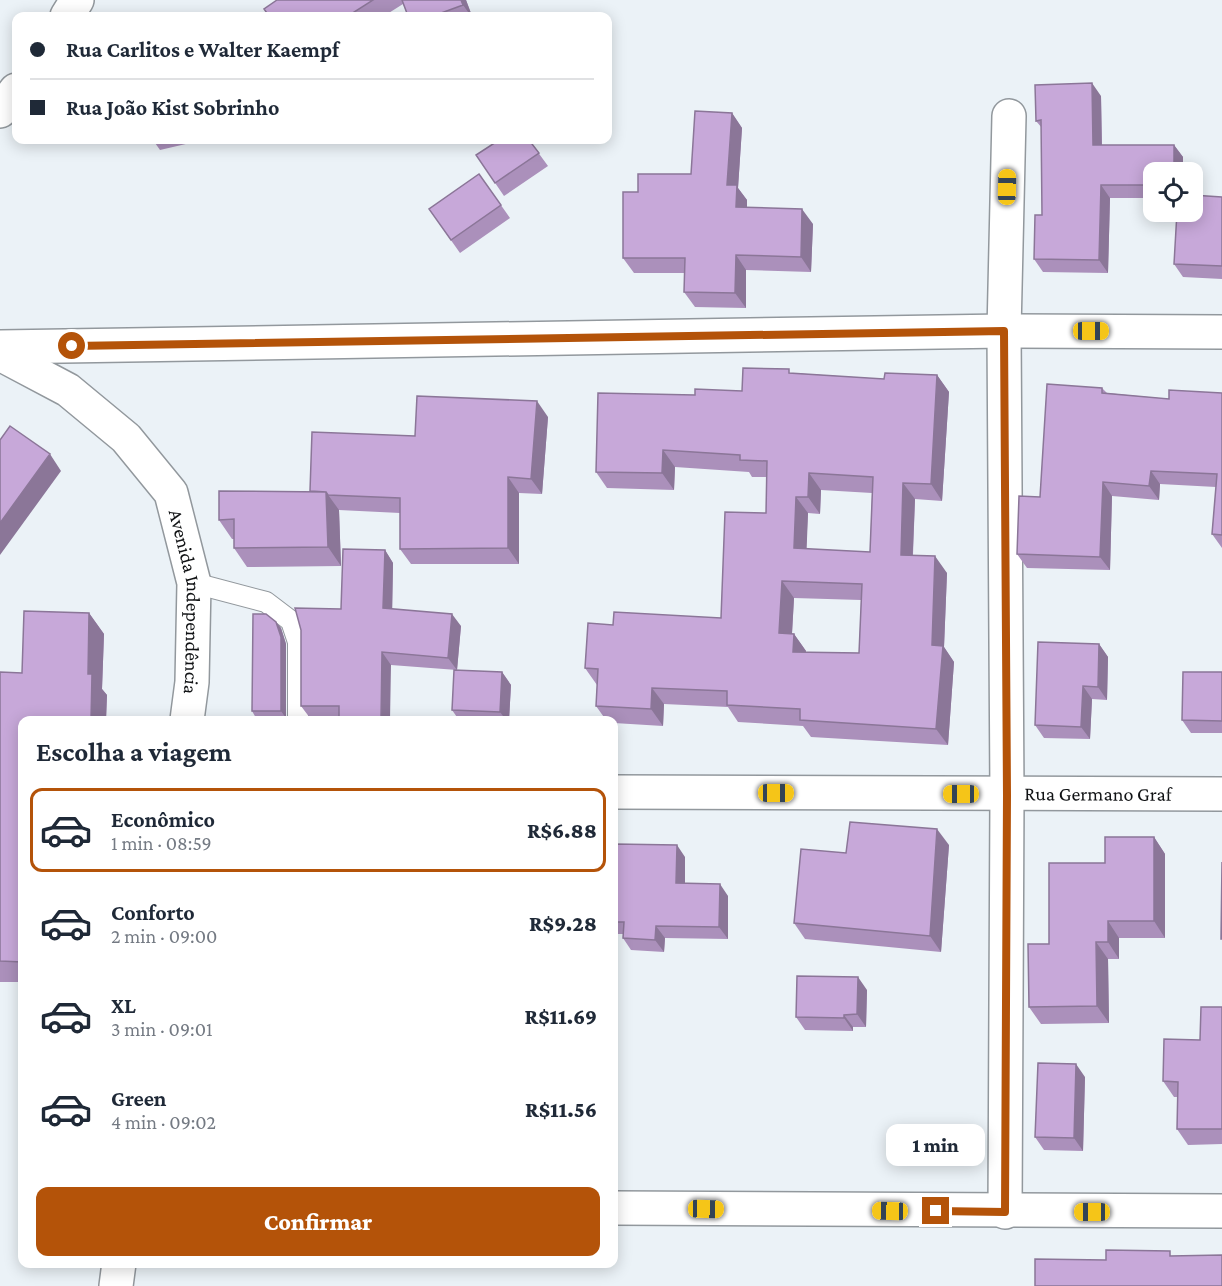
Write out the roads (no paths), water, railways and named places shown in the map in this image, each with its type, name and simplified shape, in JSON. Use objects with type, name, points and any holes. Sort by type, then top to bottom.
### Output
[{"type":"street","points":[[0,111],[12,95]]},
{"type":"street","points":[[1005,1212],[1007,795],[1004,331],[1008,116]]},
{"type":"street","points":[[0,347],[1004,331],[1222,332]]},
{"type":"street","name":"Avenida Independência","points":[[0,354],[68,390],[126,438],[171,493],[194,583],[192,682],[188,716]]},
{"type":"street","name":"Rua Germano Graf","points":[[618,792],[1222,794]]},
{"type":"street","points":[[618,1208],[1005,1212],[1222,1211]]},
{"type":"street","points":[[116,1286],[118,1268]]},
{"type":"lane","points":[[194,583],[266,602],[291,621],[298,642],[298,716]]}]
